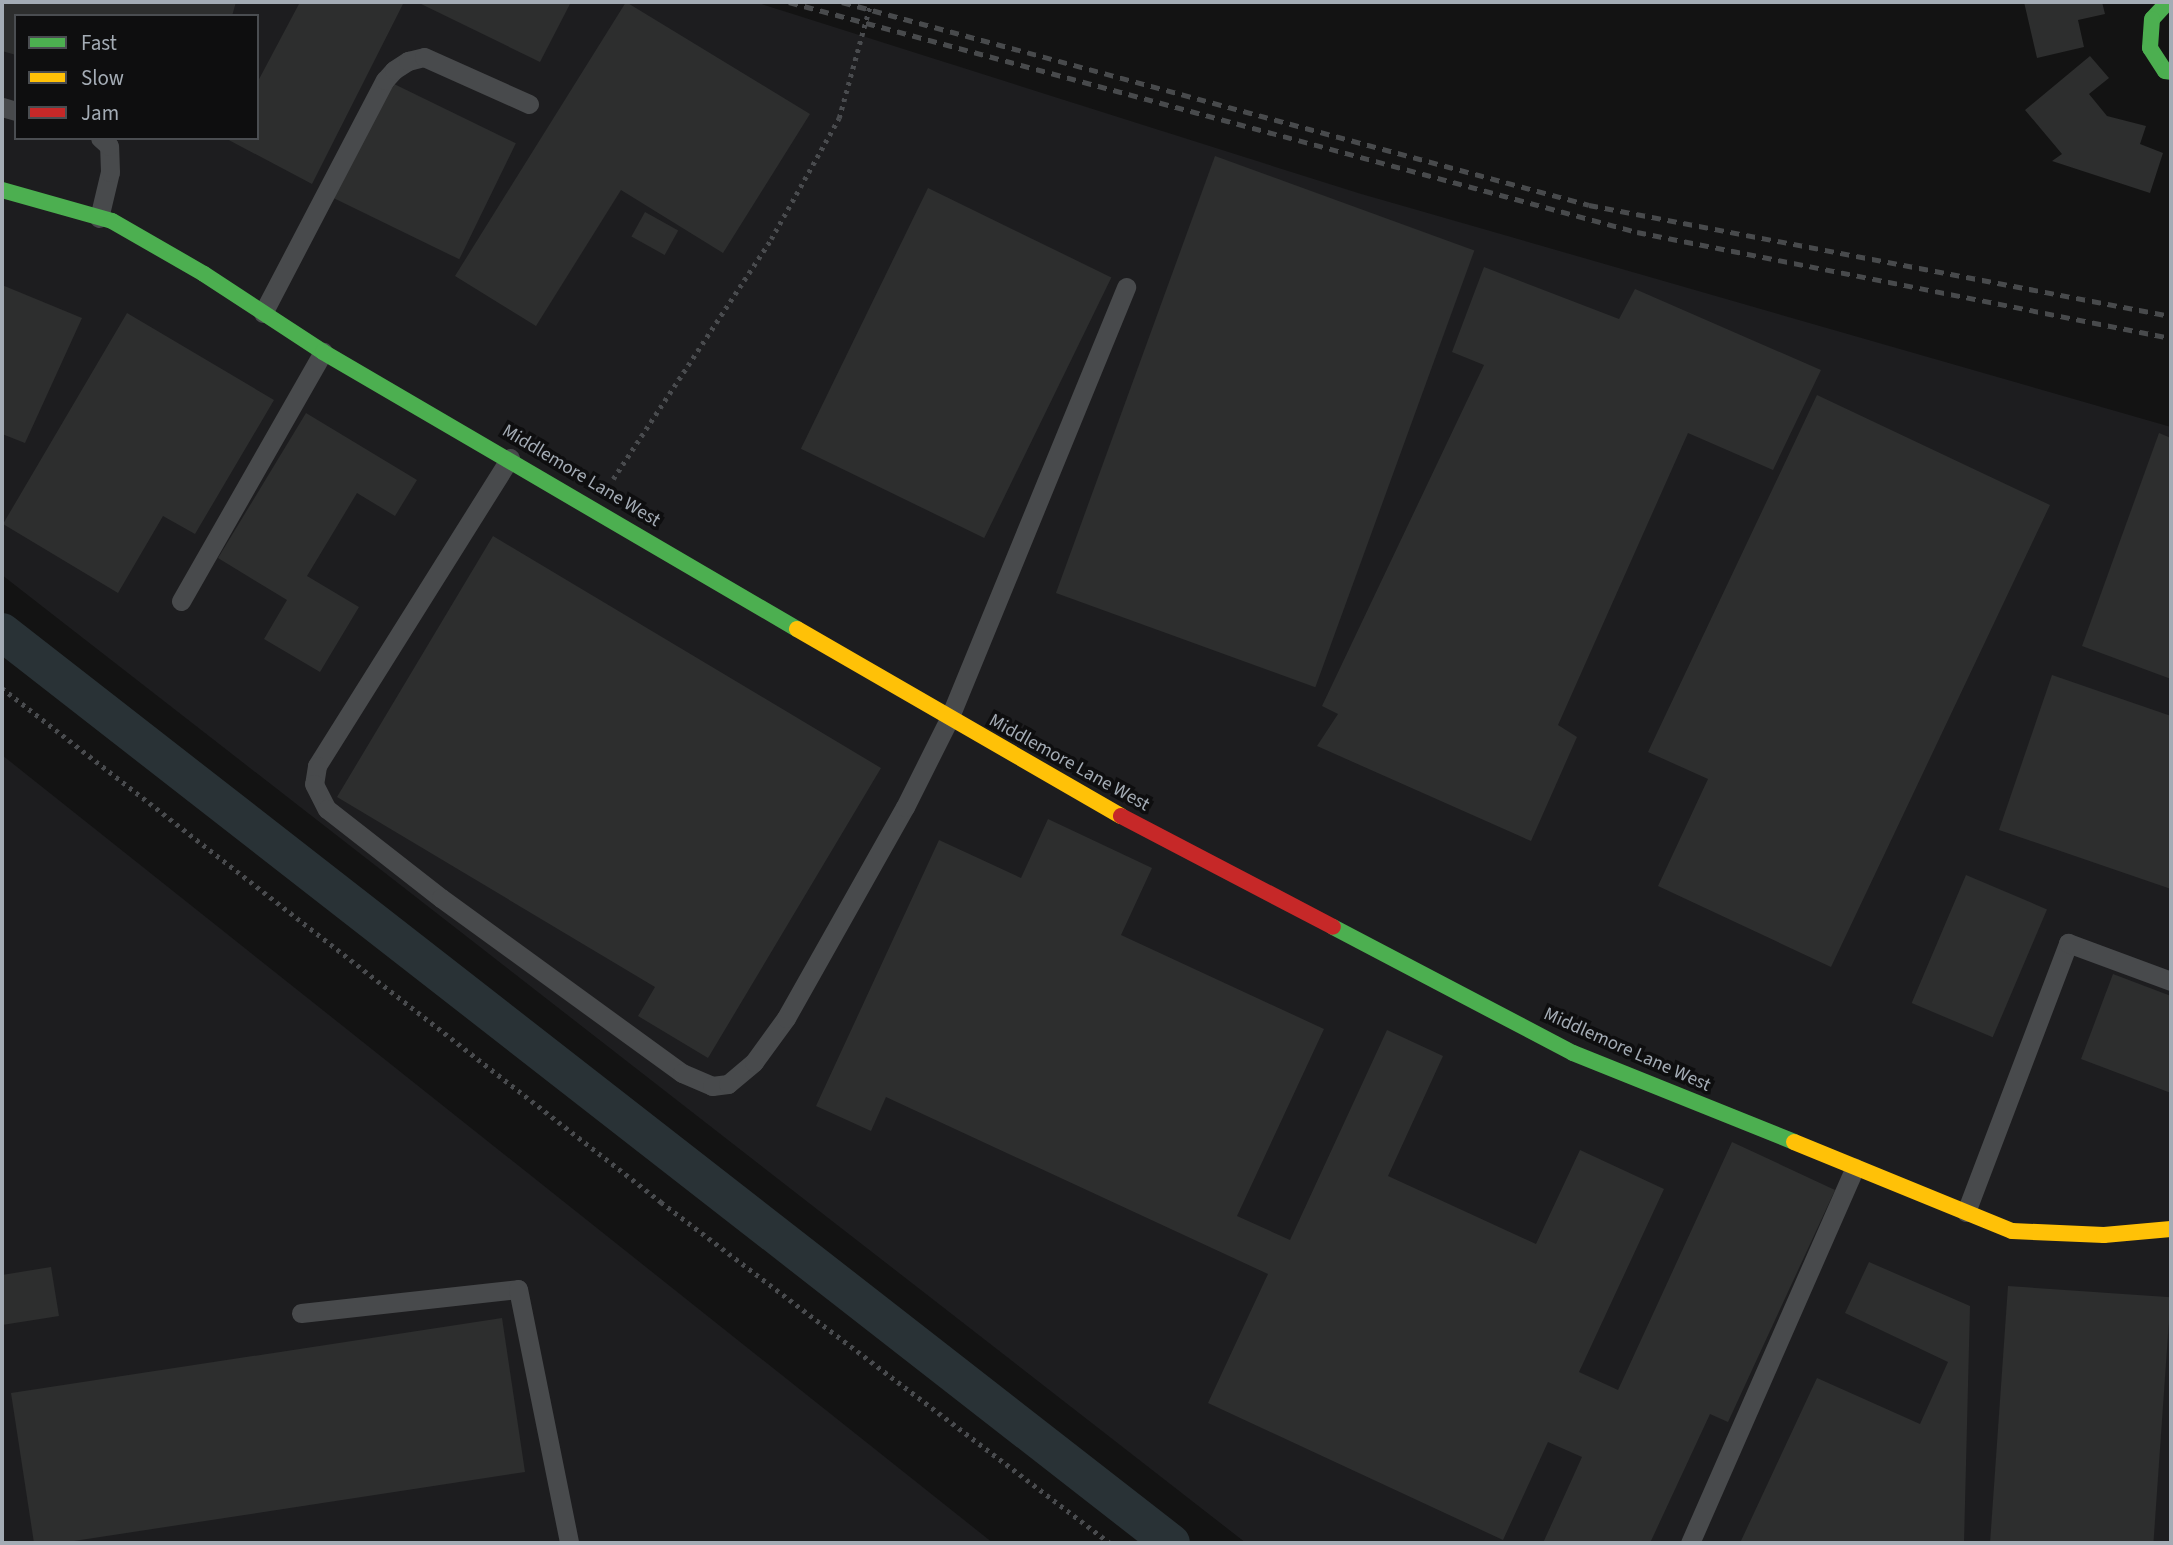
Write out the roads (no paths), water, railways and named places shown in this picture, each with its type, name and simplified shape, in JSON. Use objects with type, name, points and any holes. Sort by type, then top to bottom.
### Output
[{"type":"street","points":[[2168,2],[2152,19],[2150,48],[2165,71],[2171,72]]},
{"type":"street","name":"Middlemore Lane West","points":[[2,190],[111,221],[193,268],[323,352],[510,458],[949,719],[1098,804],[1573,1053],[2012,1231],[2104,1235],[2171,1229]]},
{"type":"lane","points":[[263,313],[385,80],[394,70],[408,61],[424,57],[529,104]]},
{"type":"lane","points":[[99,218],[110,172],[110,146],[102,140]]},
{"type":"lane","points":[[510,458],[317,766],[314,784],[327,808],[441,898],[696,1082],[712,1086],[728,1084],[754,1062],[786,1018],[905,807],[949,719],[1126,287]]},
{"type":"lane","points":[[181,601],[323,352]]},
{"type":"lane","points":[[1966,1212],[2068,943],[2171,981]]},
{"type":"lane","points":[[1690,1543],[1855,1168]]},
{"type":"lane","points":[[301,1313],[517,1289],[569,1543]]},
{"type":"waterway","points":[[2,632],[1171,1543]]},
{"type":"railway","points":[[789,2],[1637,232],[2171,338]]},
{"type":"railway","points":[[842,2],[1589,205],[2171,316]]}]
